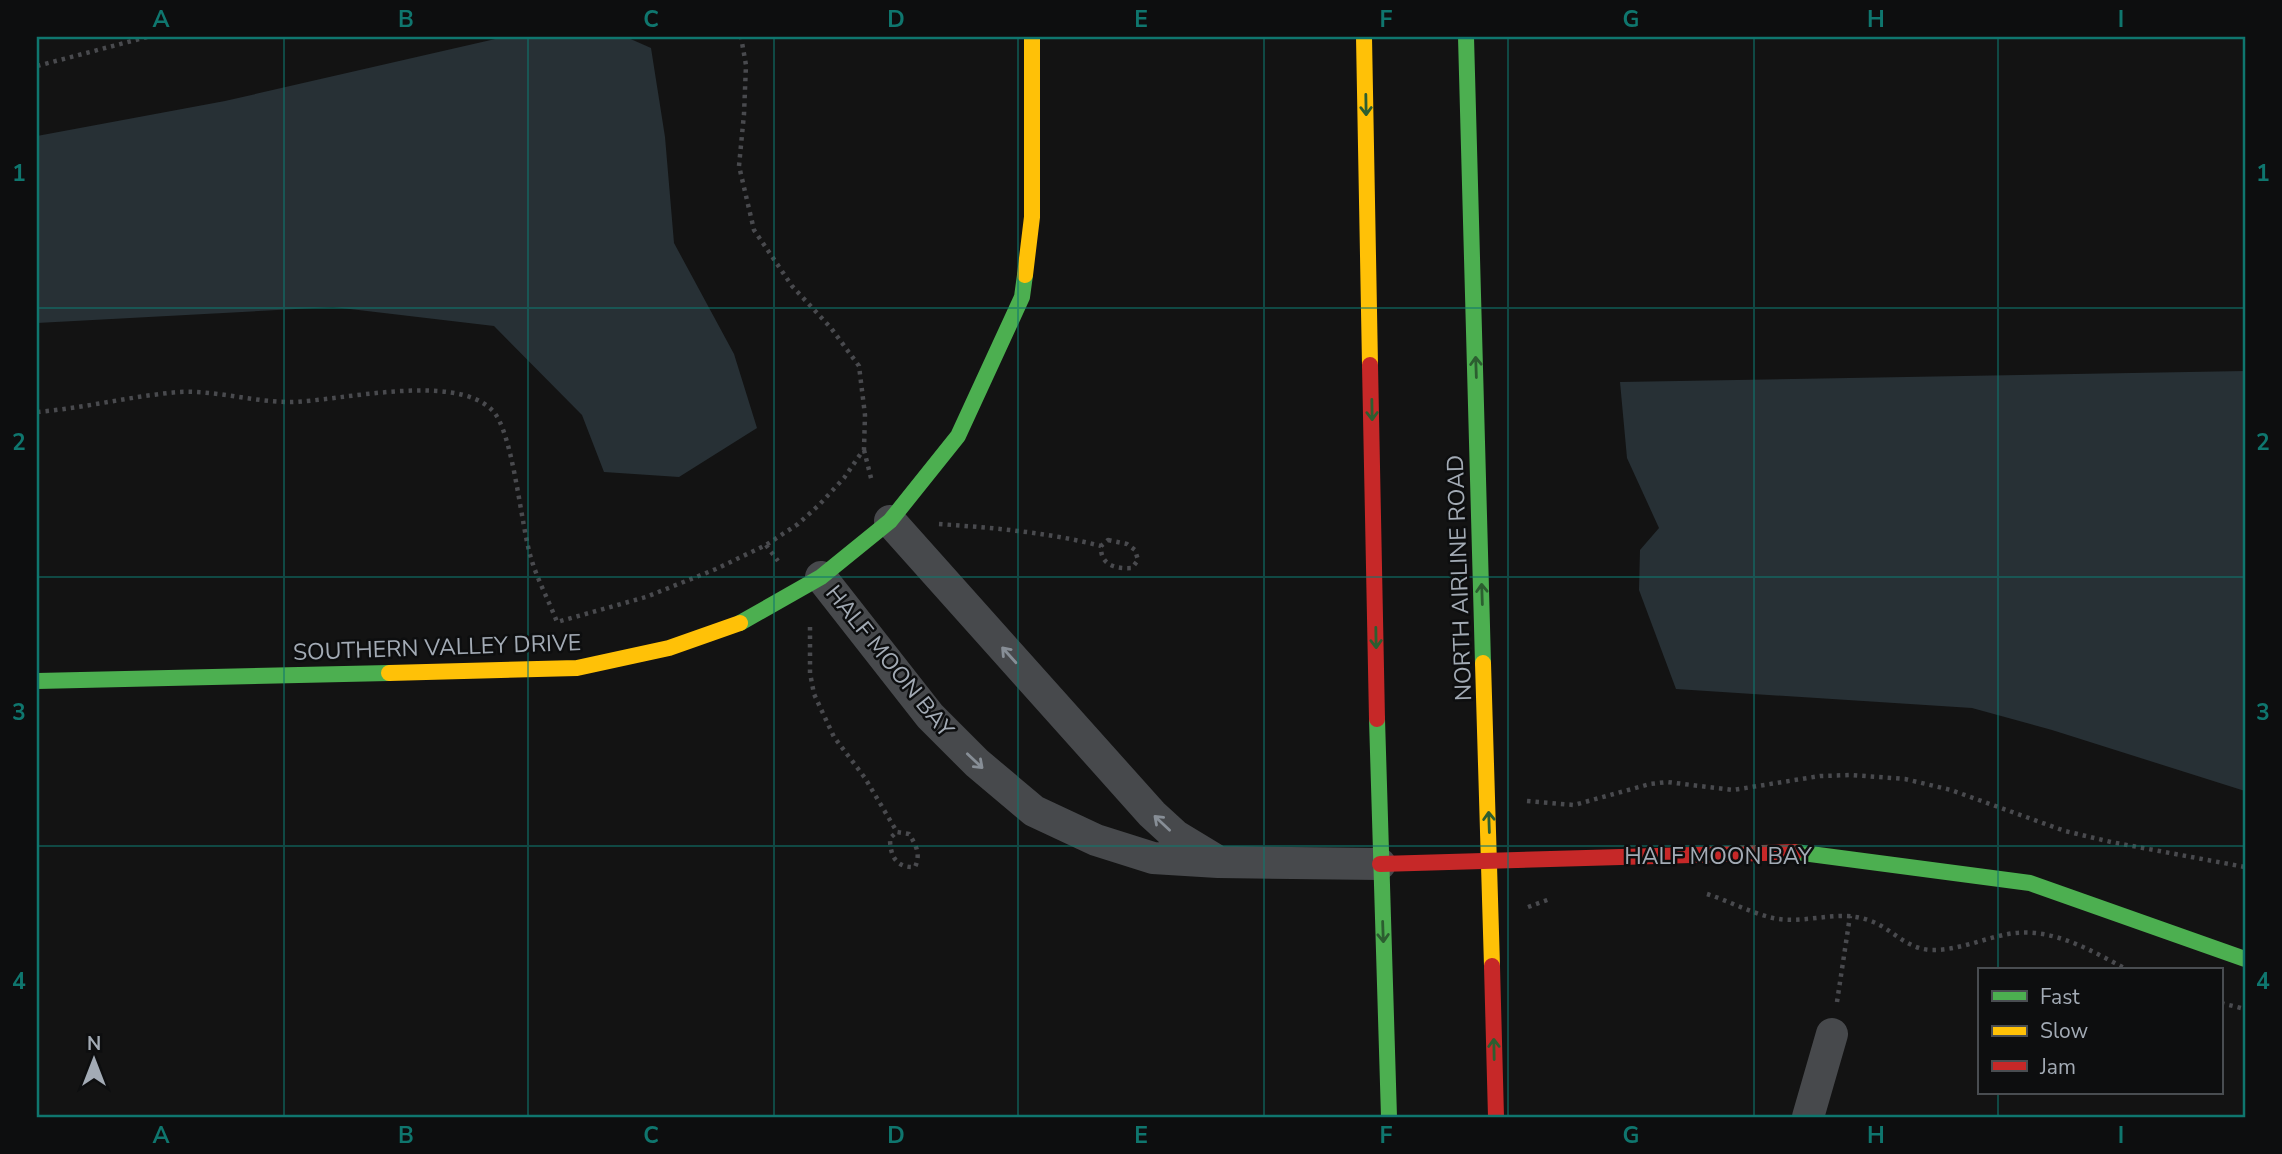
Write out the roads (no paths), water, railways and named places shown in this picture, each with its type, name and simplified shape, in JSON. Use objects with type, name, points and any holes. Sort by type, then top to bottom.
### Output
[{"type":"street","name":"SOUTHERN VALLEY DRIVE","points":[[37,681],[576,668],[668,648],[745,621],[811,584],[890,521],[958,436],[1021,297],[1032,217],[1032,37]]},
{"type":"street","points":[[1364,37],[1380,864],[1389,1117]]},
{"type":"street","name":"NORTH AIRLINE ROAD","points":[[1466,37],[1496,1117]]},
{"type":"street","points":[[890,521],[1152,814],[1176,836],[1218,862]]},
{"type":"street","name":"HALF MOON BAY","points":[[811,584],[930,716],[977,763],[1034,811],[1096,840],[1153,858],[1218,862],[1380,864],[1791,852],[2030,883],[2245,959]]},
{"type":"street","points":[[1808,1117],[1832,1034]]}]
